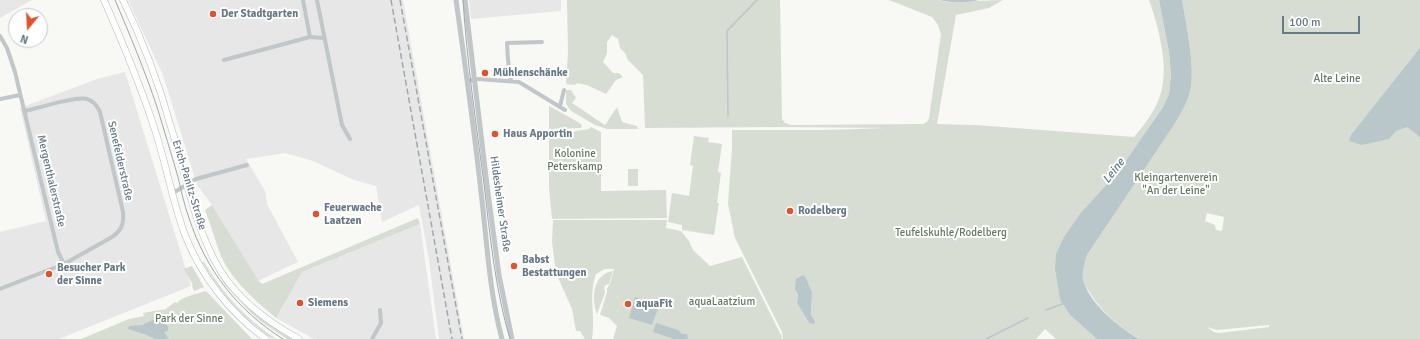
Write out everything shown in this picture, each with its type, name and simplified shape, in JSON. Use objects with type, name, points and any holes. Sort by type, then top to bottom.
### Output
[{"type":"main road","name":"Erich-Panitz-Straße","points":[[104,0],[130,62],[154,126],[186,236],[196,257],[206,275],[224,299],[236,313],[266,339]]},
{"type":"main road","name":"Erich-Panitz-Straße","points":[[123,0],[136,28],[163,100],[204,237],[221,271],[239,294],[253,308],[282,330],[299,339]]},
{"type":"street","points":[[303,0],[310,37]]},
{"type":"street","points":[[317,0],[342,126],[350,139]]},
{"type":"street","name":"Hildesheimer Straße","points":[[456,0],[481,187],[492,291],[502,339]]},
{"type":"street","name":"Hildesheimer Straße","points":[[465,0],[473,80],[499,275],[512,339]]},
{"type":"street","name":"Mergenthalerstraße","points":[[0,36],[9,54],[25,111],[58,252],[64,264]]},
{"type":"street","points":[[224,60],[310,37],[324,38]]},
{"type":"street","points":[[511,81],[508,60],[508,43],[542,42]]},
{"type":"street","points":[[467,81],[519,82],[565,110]]},
{"type":"street","points":[[560,106],[564,90]]},
{"type":"street","points":[[0,99],[20,95]]},
{"type":"street","name":"Senefelderstraße","points":[[25,111],[79,98],[91,100],[100,112],[124,221],[122,228],[116,234],[64,264]]},
{"type":"street","points":[[172,192],[196,179],[247,165]]},
{"type":"street","points":[[0,289],[64,264]]},
{"type":"street","points":[[372,339],[380,323],[380,310]]},
{"type":"shaded area","points":[[0,0],[32,0],[18,8],[8,8],[8,14],[0,18]]},
{"type":"shaded area","points":[[128,0],[403,0],[464,339],[439,339],[429,260],[419,205],[382,222],[376,186],[354,180],[313,161],[285,153],[246,159],[265,191],[267,204],[298,262],[258,281],[212,205],[197,185],[163,75]]},
{"type":"shaded area","points":[[469,0],[561,0],[561,11],[471,19]]},
{"type":"shaded area","points":[[939,0],[979,0],[969,2],[949,2]]},
{"type":"shaded area","points":[[1159,0],[1182,0],[1188,33],[1192,83],[1189,96],[1174,125],[1087,255],[1084,267],[1083,279],[1091,297],[1105,314],[1122,328],[1139,339],[1097,339],[1070,315],[1060,300],[1055,270],[1056,254],[1064,237],[1080,214],[1118,172],[1163,107],[1169,94],[1171,75],[1169,52]]},
{"type":"shaded area","points":[[1420,48],[1420,137],[1407,127],[1396,131],[1389,139],[1362,145],[1349,141],[1351,135]]},
{"type":"shaded area","points":[[125,72],[191,286],[59,339],[0,339],[0,232],[46,221],[20,108],[97,79]]},
{"type":"shaded area","points":[[420,224],[436,339],[314,339],[276,318],[302,272]]},
{"type":"shaded area","points":[[803,275],[806,278],[812,293],[811,315],[815,321],[814,324],[809,323],[797,303],[798,294],[795,289],[796,279]]},
{"type":"shaded area","points":[[635,297],[659,306],[652,325],[629,318]]},
{"type":"shaded area","points":[[155,319],[163,319],[165,324],[168,326],[168,331],[164,332],[169,339],[155,339],[128,329],[129,326],[142,325]]},
{"type":"shaded area","points":[[656,323],[678,330],[682,334],[687,334],[688,339],[674,339],[653,332]]},
{"type":"green space","name":"Teufelskuhle/Rodelberg","points":[[567,0],[780,0],[782,119],[785,123],[791,125],[923,124],[927,122],[929,118],[941,34],[938,25],[932,17],[889,0],[939,0],[946,2],[1003,0],[989,8],[956,15],[937,124],[976,125],[1134,137],[1154,110],[1163,82],[1164,70],[1159,33],[1149,0],[1159,0],[1169,52],[1171,75],[1169,94],[1163,107],[1118,172],[1105,188],[1055,270],[1060,300],[1070,315],[1097,339],[1056,339],[1045,329],[1036,339],[783,339],[782,332],[735,238],[728,204],[732,130],[827,130],[886,128],[645,128],[643,75],[628,60],[625,53],[620,48],[618,39],[612,35],[607,42],[607,53],[603,62],[613,73],[619,73],[623,77],[616,80],[606,94],[587,85],[577,83],[575,85],[566,84],[568,52]],"holes":[[[812,293],[811,315],[815,321],[809,323],[797,303],[798,294]]]},
{"type":"green space","points":[[1182,0],[1420,0],[1420,339],[1139,339],[1112,319],[1095,300],[1083,279],[1083,270],[1087,255],[1174,125],[1189,96],[1192,83],[1192,72],[1188,33]],"holes":[[[1207,213],[1224,217],[1222,231],[1216,230],[1215,225],[1205,221]],[[1269,325],[1269,327],[1219,333],[1214,332],[1207,327],[1217,330]]]},
{"type":"green space","points":[[566,90],[571,90],[576,98],[572,103],[605,125],[617,107],[622,122],[637,126],[638,129],[607,129],[595,125],[571,111],[566,104]]},
{"type":"green space","points":[[549,106],[578,122],[582,125],[581,128],[549,129]]},
{"type":"green space","name":"Kolonine Peterskamp","points":[[591,127],[601,132],[601,191],[666,190],[667,218],[552,219],[549,188],[549,133],[574,132],[589,129]]},
{"type":"green space","points":[[694,136],[709,138],[708,142],[722,144],[718,172],[721,173],[717,203],[719,203],[714,235],[682,230],[682,225],[668,222],[672,193],[689,196],[693,166],[690,165]]},
{"type":"green space","points":[[628,169],[638,169],[638,186],[628,186]]},
{"type":"green space","points":[[212,205],[258,280],[262,284],[418,218],[420,224],[302,272],[276,318],[245,290],[226,265],[221,256],[205,210]]},
{"type":"green space","name":"aquaLaatzium","points":[[553,220],[667,220],[666,228],[681,231],[689,241],[693,250],[710,266],[742,257],[782,337],[781,339],[613,339],[617,326],[609,318],[600,315],[614,269],[605,269],[596,274],[592,298],[592,339],[585,339],[580,331],[576,331],[572,309],[556,273],[552,242]]},
{"type":"green space","points":[[209,258],[230,289],[244,304],[268,323],[294,339],[287,339],[251,313],[225,285]]},
{"type":"green space","points":[[202,262],[204,262],[227,295],[236,305],[255,323],[276,339],[265,334],[226,297]]},
{"type":"green space","points":[[192,266],[204,287],[194,291],[193,285],[184,269]]},
{"type":"green space","points":[[613,271],[609,284],[604,287],[605,293],[597,314],[594,301],[595,288],[601,277],[606,273]]},
{"type":"green space","name":"Park der Sinne","points":[[206,291],[252,339],[81,339],[129,319],[144,316],[143,313],[166,309],[175,302],[177,303],[186,297]]},
{"type":"waterway","points":[[728,116],[727,31],[757,0]]},
{"type":"waterway","points":[[1046,310],[1062,304]]},
{"type":"waterway","points":[[986,339],[1028,318]]},
{"type":"tram line","points":[[115,0],[157,107],[187,213],[204,255],[225,287],[238,302],[266,328],[283,339]]},
{"type":"tram line","points":[[463,0],[469,69],[494,262],[500,301],[510,339]]},
{"type":"railway","points":[[391,0],[452,339]]},
{"type":"railway","points":[[400,0],[462,339]]},
{"type":"place","name":"Der Stadtgarten","points":[[213,14]]},
{"type":"place","name":"Mühlenschänke","points":[[485,73]]},
{"type":"place","name":"Haus Apportin","points":[[495,134]]},
{"type":"place","name":"Rodelberg","points":[[790,211]]},
{"type":"place","name":"Feuerwache Laatzen","points":[[316,214]]},
{"type":"place","name":"Babst Bestattungen","points":[[514,266]]},
{"type":"place","name":"Besucher Park der Sinne","points":[[49,274]]},
{"type":"place","name":"Siemens","points":[[300,303]]},
{"type":"place","name":"aquaFit","points":[[628,304]]},
{"type":"park label","name":"Alte Leine","points":[[1337,79]]},
{"type":"park label","name":"Kleingartenverein \"An der Leine\"","points":[[1176,184]]},
{"type":"water label","name":"Leine","points":[[1114,171]]}]
